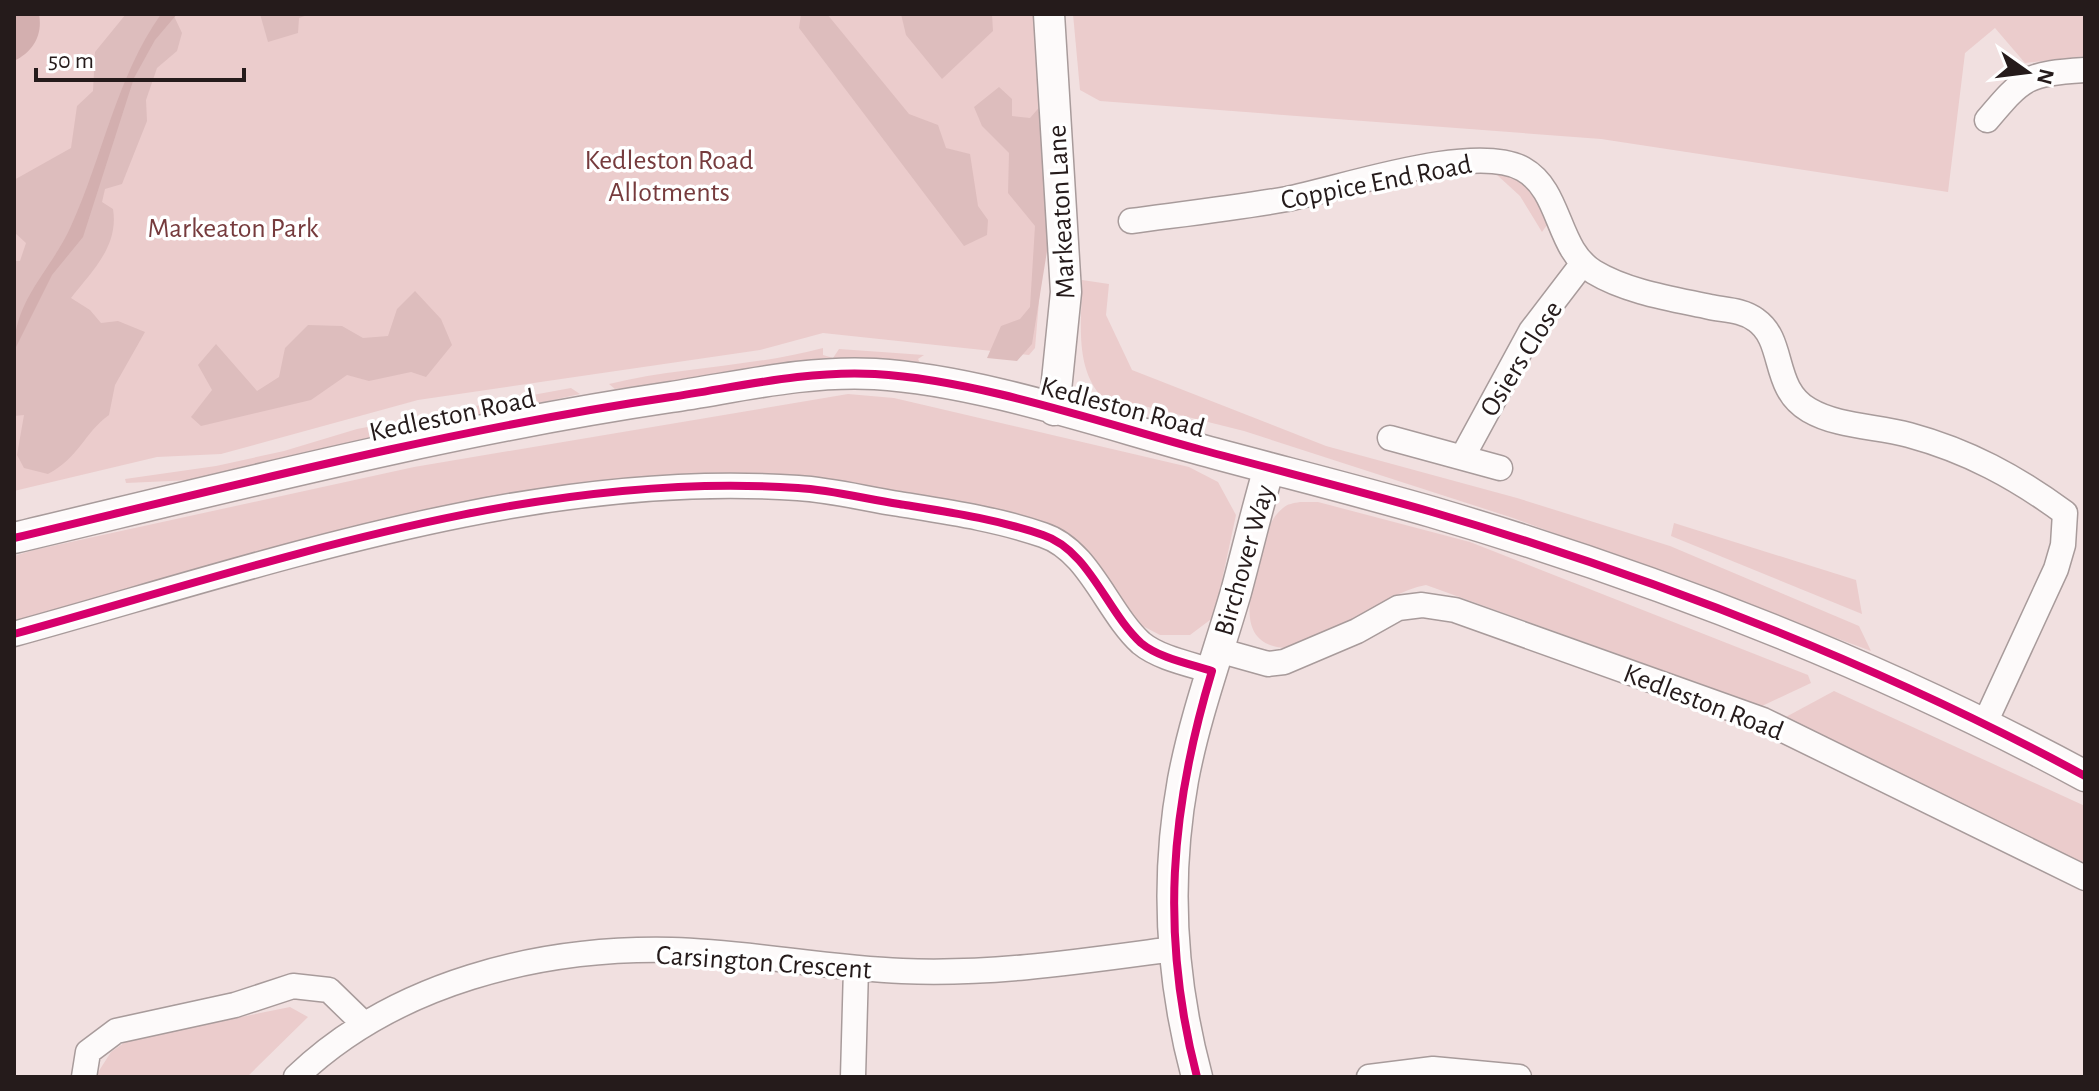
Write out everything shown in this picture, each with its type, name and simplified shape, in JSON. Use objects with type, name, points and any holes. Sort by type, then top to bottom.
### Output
[{"type":"street","name":"Markeaton Lane","points":[[1049,14],[1066,292],[1054,410]]},
{"type":"street","points":[[1987,120],[2019,82],[2042,73],[2085,70]]},
{"type":"street","name":"Coppice End Road","points":[[1131,221],[1287,199],[1412,169],[1501,162],[1522,168],[1540,183],[1583,263]]},
{"type":"street","points":[[1583,263],[1601,275],[1633,287],[1746,314],[1764,327],[1786,390],[1801,405],[1822,416],[1884,428],[1959,450],[2075,508],[2056,569],[1984,725]]},
{"type":"street","name":"Osiers Close","points":[[1463,456],[1531,331],[1583,263]]},
{"type":"street","name":"Kedleston Road","points":[[14,538],[496,426],[801,377],[875,374],[933,381],[1054,410],[1431,512],[1774,632],[1984,725],[2085,776]]},
{"type":"street","points":[[1390,438],[1500,468]]},
{"type":"street","name":"Birchover Way","points":[[1197,1077],[1183,1019],[1174,949],[1173,879],[1179,810],[1191,743],[1269,468]]},
{"type":"street","name":"Kedleston Road","points":[[14,634],[409,525],[585,497],[700,486],[800,488],[968,515],[1051,538],[1078,560],[1113,610],[1143,645],[1215,661],[1284,662],[1357,631],[1398,608],[1422,605],[1455,610],[1763,720],[2085,878]]},
{"type":"street","name":"Carsington Crescent","points":[[296,1077],[329,1047],[364,1024],[466,979],[544,960],[587,954],[673,950],[856,968],[947,972],[996,970],[1174,949]]},
{"type":"street","points":[[853,1077],[856,968]]},
{"type":"street","points":[[84,1077],[88,1052],[116,1031],[235,1005],[293,986],[329,990],[364,1024]]},
{"type":"street","points":[[1369,1077],[1433,1069],[1519,1077]]},
{"type":"green space","name":"Markeaton Park","points":[[14,14],[1037,14],[1048,245],[1041,278],[1035,348],[1029,355],[823,333],[760,350],[418,400],[221,454],[157,457],[14,491]]},
{"type":"green space","points":[[1073,14],[2085,14],[2085,56],[2025,63],[1995,28],[1965,53],[1948,192],[1601,139],[1100,101],[1080,90]]},
{"type":"green space","points":[[1507,172],[1529,188],[1541,206],[1547,225],[1542,232],[1520,196],[1496,174]]},
{"type":"green space","points":[[1082,280],[1109,284],[1106,315],[1132,370],[1326,446],[1517,498],[1670,546],[1859,626],[1871,651],[1513,518],[1244,431],[1100,395],[1086,369],[1083,355]]},
{"type":"green space","points":[[823,348],[823,355],[833,358],[839,349],[924,355],[918,359],[922,366],[792,365],[615,389],[609,384],[769,359]]},
{"type":"green space","points":[[571,388],[580,394],[193,480],[126,483],[125,479],[216,466],[284,451],[357,429],[496,402],[497,408],[506,406],[505,400]]},
{"type":"green space","points":[[848,394],[894,398],[1189,467],[1218,482],[1236,515],[1214,617],[1190,635],[1160,635],[1135,622],[1101,574],[940,499],[747,473],[589,482],[470,500],[294,543],[14,621],[14,556],[34,550],[414,467]]},
{"type":"green space","points":[[1300,502],[1318,502],[1470,542],[1808,675],[1811,683],[1762,706],[1426,585],[1390,598],[1320,640],[1288,648],[1270,645],[1259,638],[1252,627],[1250,600],[1253,585],[1270,524],[1285,507]]},
{"type":"green space","points":[[1674,523],[1856,580],[1862,614],[1671,536]]},
{"type":"green space","points":[[1834,691],[2085,806],[2085,865],[1784,718]]},
{"type":"green space","points":[[290,1007],[308,1017],[247,1077],[95,1077],[111,1052],[128,1040]]},
{"type":"shaded area","points":[[14,14],[39,14],[40,22],[35,42],[14,61]]},
{"type":"shaded area","points":[[126,14],[173,14],[182,33],[177,51],[157,68],[146,100],[147,121],[122,184],[105,189],[102,202],[113,209],[114,222],[108,246],[71,298],[90,310],[101,323],[118,321],[145,332],[115,385],[109,415],[75,453],[48,474],[24,468],[17,455],[24,415],[14,416],[14,261],[20,261],[26,243],[14,232],[14,180],[71,148],[77,106],[93,91],[95,52]]},
{"type":"shaded area","points":[[161,14],[177,14],[155,40],[134,78],[83,237],[52,275],[14,351],[20,316],[71,226],[132,64]]},
{"type":"shaded area","points":[[260,14],[310,14],[299,18],[298,33],[268,42]]},
{"type":"shaded area","points":[[801,14],[827,14],[909,114],[938,125],[946,148],[970,154],[978,206],[988,220],[987,235],[964,246],[799,28]]},
{"type":"shaded area","points":[[901,14],[992,14],[993,31],[942,79],[906,35]]},
{"type":"shaded area","points":[[999,87],[1012,99],[1012,116],[1030,118],[1043,103],[1048,245],[1032,344],[1017,361],[987,358],[1001,326],[1020,319],[1030,307],[1035,226],[1008,193],[1009,153],[982,126],[974,107]]},
{"type":"shaded area","points":[[415,291],[441,319],[452,345],[426,377],[411,372],[369,381],[347,375],[311,400],[201,426],[191,417],[212,390],[198,365],[216,344],[257,391],[279,377],[285,348],[308,325],[342,326],[363,338],[388,336],[397,309]]},
{"type":"cycle path","points":[[14,538],[341,460],[588,410],[824,374],[915,378],[1040,404],[1432,512],[1600,565],[1847,661],[2007,735],[2085,776]]},
{"type":"cycle path","points":[[14,634],[303,552],[401,528],[500,508],[600,493],[699,486],[811,489],[972,516],[1043,535],[1073,554],[1141,643],[1166,657],[1212,671],[1187,773],[1175,873],[1174,923],[1178,973],[1197,1077]]},
{"type":"park label","name":"Kedleston Road Allotments","points":[[669,175]]}]
